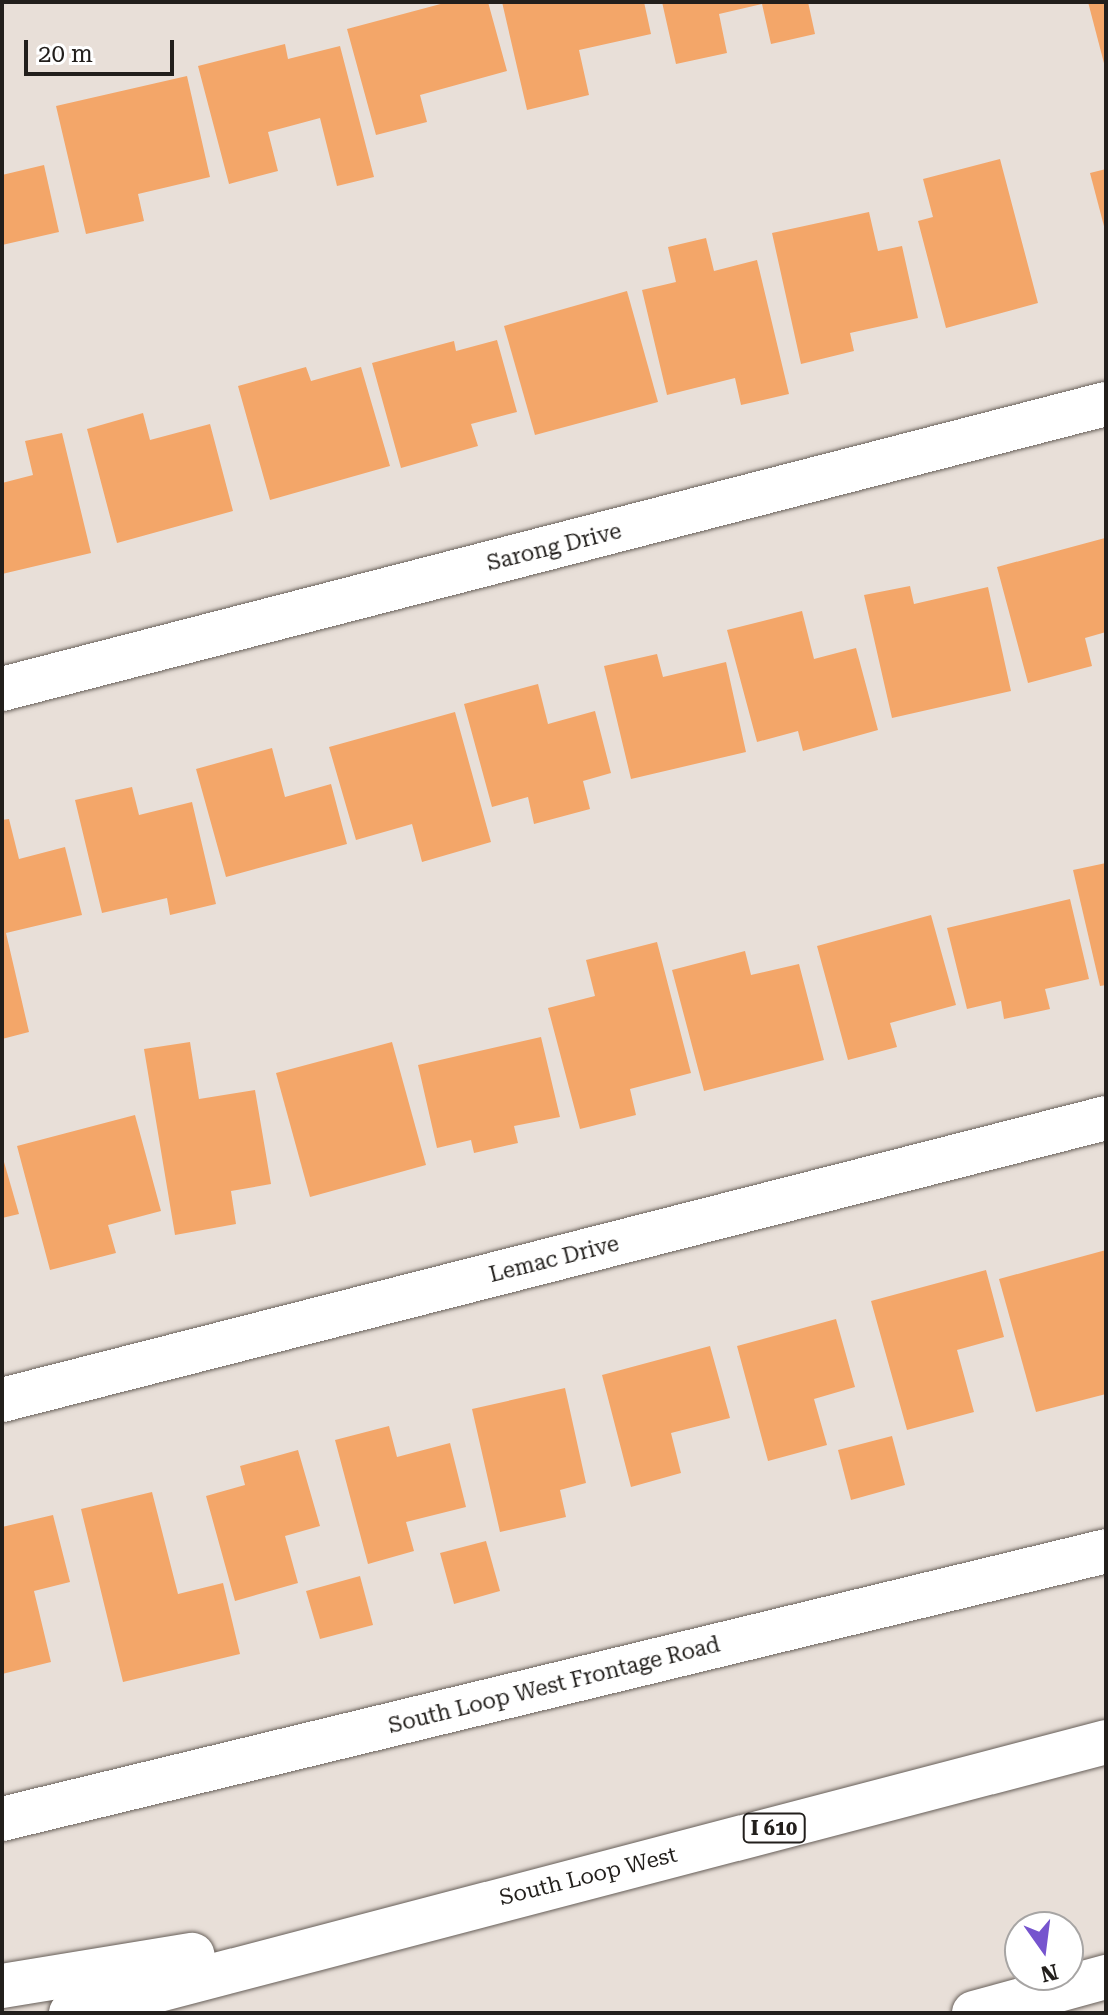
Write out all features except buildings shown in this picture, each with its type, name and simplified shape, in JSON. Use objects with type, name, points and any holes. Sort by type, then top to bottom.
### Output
[{"type":"main road","name":"Sarong Drive","points":[[2,689],[1106,404]]},
{"type":"main road","name":"Lemac Drive","points":[[2,1400],[1106,1118]]},
{"type":"main road","name":"South Loop West Frontage Road","points":[[2,1819],[1106,1551]]},
{"type":"main road","name":"South Loop West","points":[[71,2013],[443,1913],[1106,1742]]},
{"type":"main road","points":[[2,1986],[443,1913]]},
{"type":"main road","points":[[974,2013],[1106,1977]]}]
